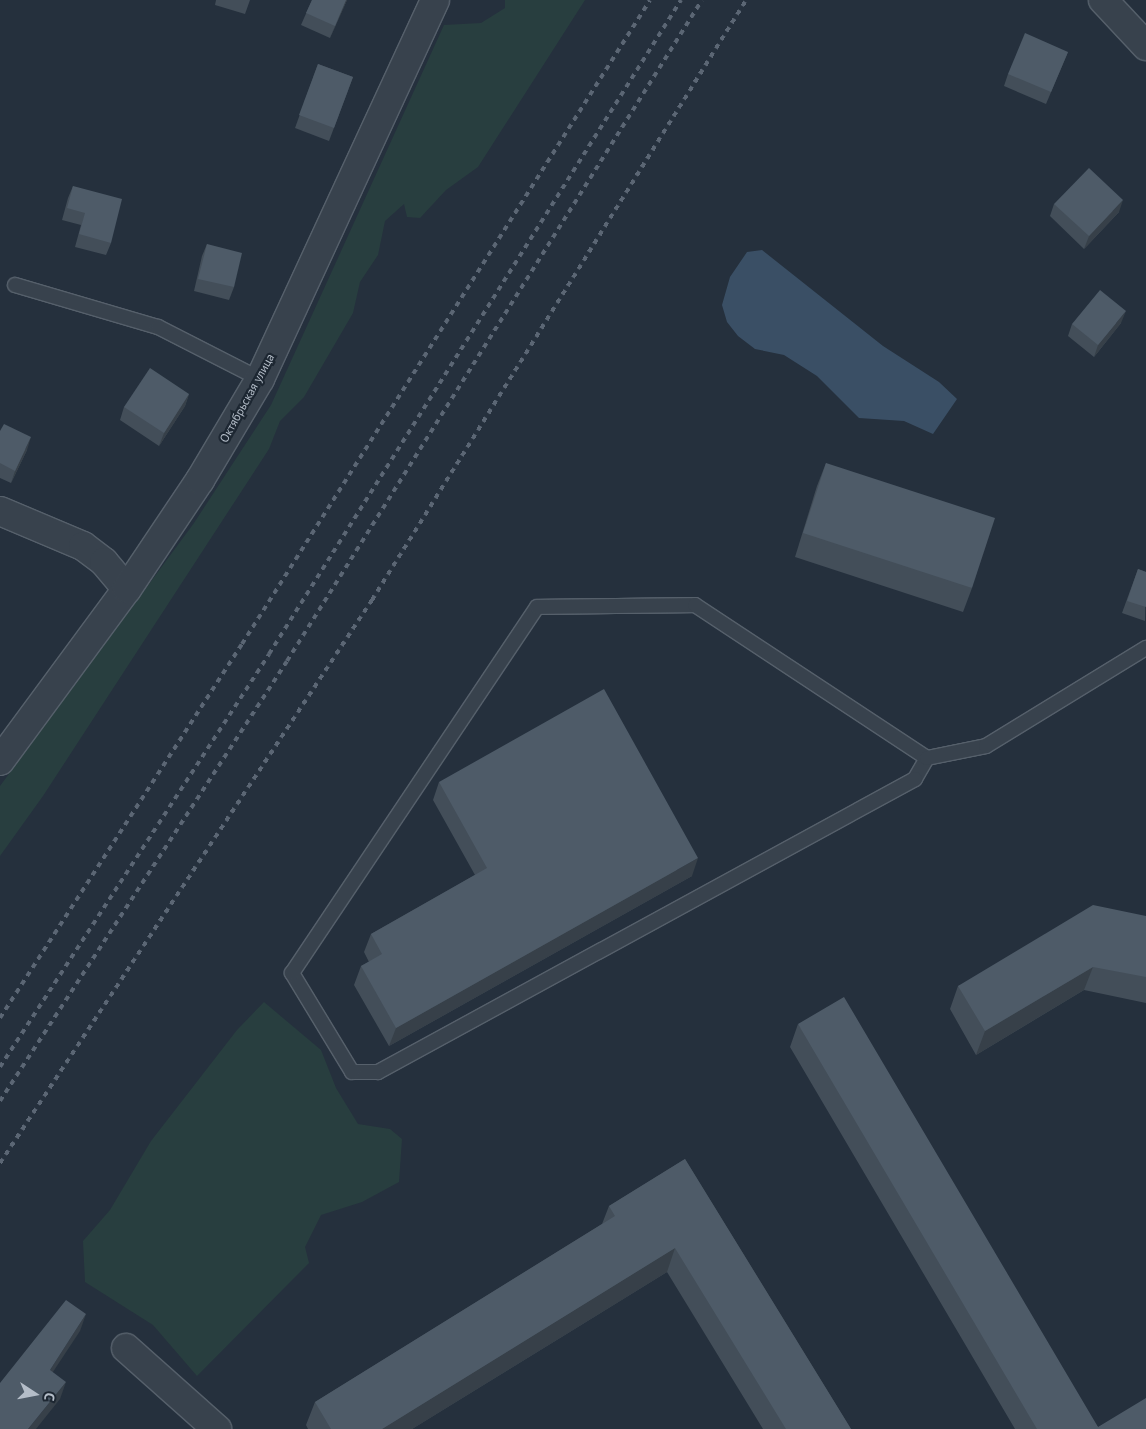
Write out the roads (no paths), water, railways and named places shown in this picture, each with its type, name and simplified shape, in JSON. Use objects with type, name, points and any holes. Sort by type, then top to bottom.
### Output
[{"type":"street","points":[[1103,0],[1146,46]]},
{"type":"street","name":"Октябрьская улица","points":[[4,749],[127,589],[200,480],[260,379],[428,3]]},
{"type":"street","points":[[0,511],[83,546],[104,562],[127,589]]},
{"type":"street","points":[[126,1348],[217,1429]]},
{"type":"lane","points":[[15,284],[158,327],[260,379]]},
{"type":"lane","points":[[928,758],[915,779],[378,1072],[352,1072],[292,973],[537,607],[694,605],[928,758],[986,746],[1146,648]]},
{"type":"water","points":[[762,250],[883,346],[939,382],[957,399],[933,434],[904,421],[859,418],[817,376],[784,355],[755,349],[738,336],[727,322],[722,305],[730,277],[747,252]]},
{"type":"railway","points":[[0,1018],[242,644],[650,0]]},
{"type":"railway","points":[[0,1067],[269,654],[681,0]]},
{"type":"railway","points":[[0,1101],[287,661],[702,0]]},
{"type":"railway","points":[[0,1163],[372,600],[746,0]]}]
